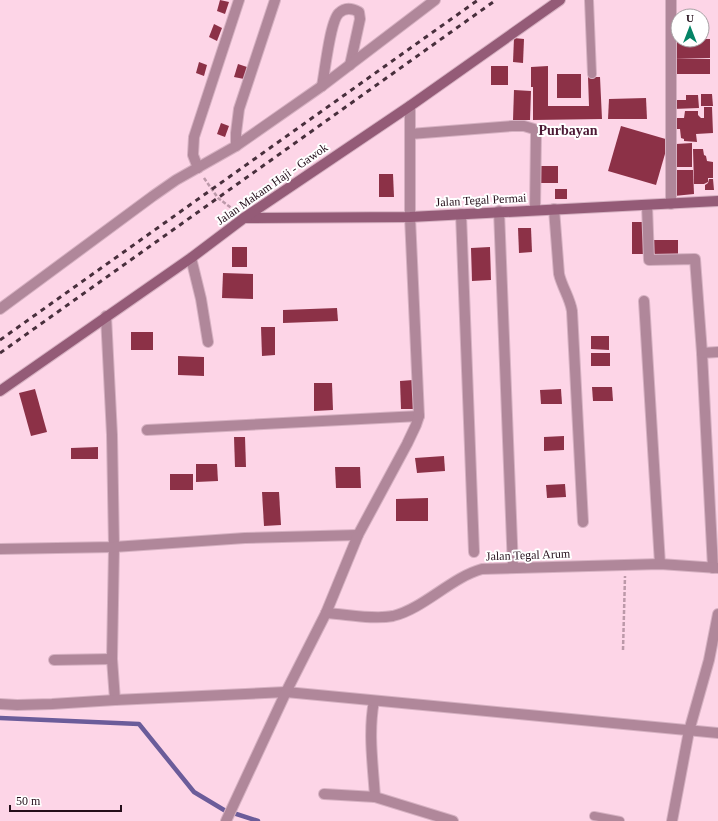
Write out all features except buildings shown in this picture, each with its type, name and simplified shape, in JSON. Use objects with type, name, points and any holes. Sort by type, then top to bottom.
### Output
[{"type":"street","points":[[198,168],[193,155],[194,137],[239,0]]},
{"type":"street","points":[[236,146],[239,109],[276,0]]},
{"type":"street","points":[[0,309],[176,180],[236,146],[322,86],[435,0]]},
{"type":"street","name":"Jalan Makam Haji - Gawok","points":[[0,391],[191,258],[244,218],[410,106],[560,0]]},
{"type":"street","points":[[671,0],[671,204]]},
{"type":"street","points":[[322,86],[334,22],[340,12],[345,9],[355,10],[360,14],[350,65]]},
{"type":"street","points":[[228,816],[286,692],[326,613],[358,535],[407,444],[419,416],[410,217],[410,106]]},
{"type":"street","points":[[410,134],[512,126],[524,126],[534,129],[536,133],[535,210]]},
{"type":"street","name":"Jalan Tegal Permai","points":[[244,218],[410,217],[718,201]]},
{"type":"street","points":[[647,205],[649,260],[695,259],[716,568]]},
{"type":"street","points":[[554,209],[559,274],[572,311],[583,522]]},
{"type":"street","points":[[499,212],[513,568]]},
{"type":"street","points":[[461,214],[474,552]]},
{"type":"street","points":[[191,258],[201,299],[208,342]]},
{"type":"street","points":[[644,301],[660,564]]},
{"type":"street","points":[[106,316],[112,435],[114,548],[112,659],[115,700]]},
{"type":"street","points":[[702,353],[718,352]]},
{"type":"street","points":[[147,430],[419,416]]},
{"type":"street","points":[[0,549],[114,548],[245,538],[358,535]]},
{"type":"street","name":"Jalan Tegal Arum","points":[[326,613],[377,617],[393,616],[408,610],[482,569],[660,564],[716,568]]},
{"type":"street","points":[[672,821],[689,731],[714,660],[718,614]]},
{"type":"street","points":[[54,660],[112,659]]},
{"type":"street","points":[[0,704],[52,704],[286,692],[718,734]]},
{"type":"street","points":[[374,701],[371,717],[371,736],[375,797]]},
{"type":"street","points":[[324,794],[375,797],[453,821]]},
{"type":"lane","points":[[589,0],[592,74]]},
{"type":"lane","points":[[594,816],[620,821]]},
{"type":"path","points":[[198,168],[218,198],[244,218]]},
{"type":"path","points":[[623,650],[625,566]]},
{"type":"waterway","points":[[0,718],[139,724],[194,792],[224,810],[258,821]]},
{"type":"railway","points":[[0,340],[478,0]]},
{"type":"railway","points":[[0,353],[496,0]]},
{"type":"district","name":"Purbayan","points":[[568,130]]}]
